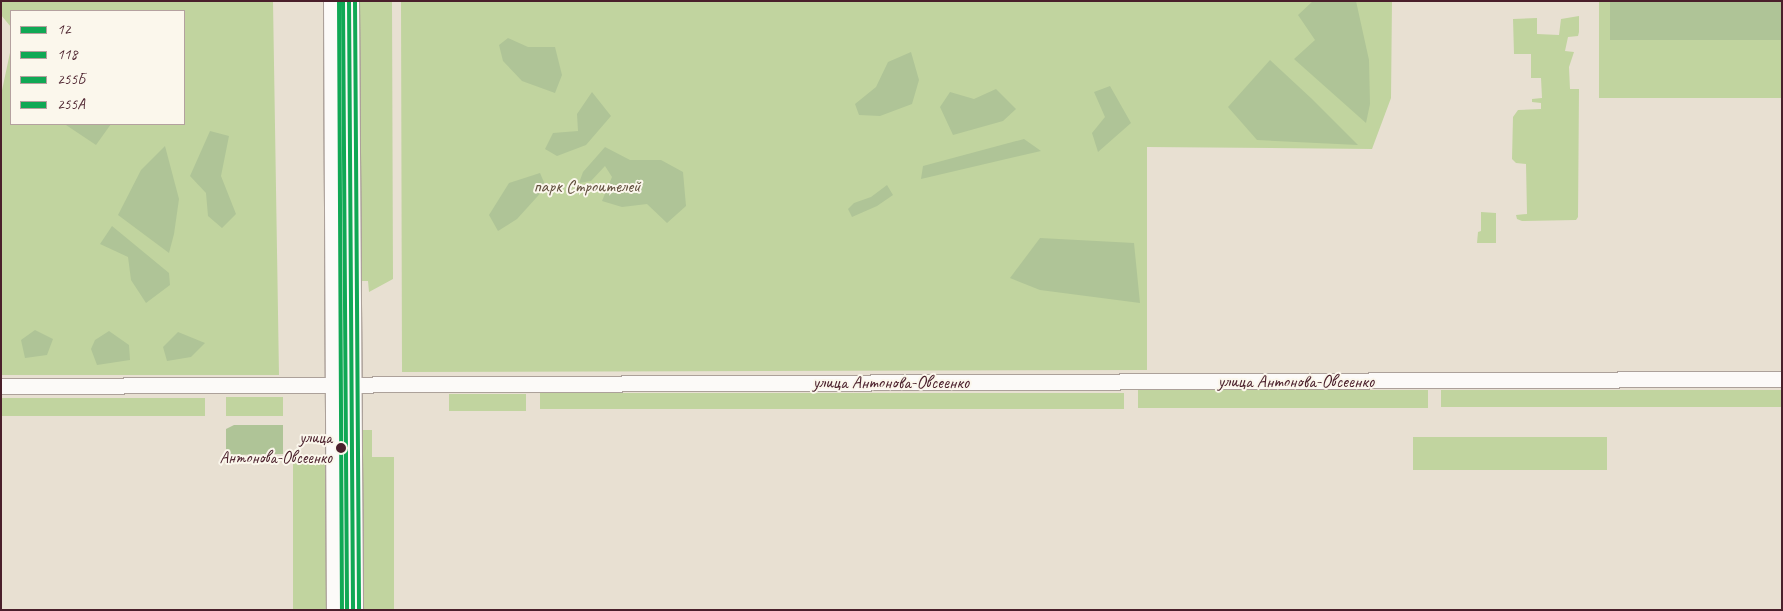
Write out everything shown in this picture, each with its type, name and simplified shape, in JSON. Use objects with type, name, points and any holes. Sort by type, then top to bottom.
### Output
[{"type":"street","points":[[333,1],[343,385],[353,610]]},
{"type":"street","points":[[336,610],[343,385],[349,1]]},
{"type":"street","name":"улица Антонова-Овсеенко","points":[[1,386],[1782,379]]},
{"type":"green space","points":[[1,1],[273,1],[279,375],[1,375],[1,95],[10,53],[10,125],[185,125],[185,10],[10,10],[10,26],[1,15]]},
{"type":"green space","points":[[359,1],[392,1],[393,279],[369,292],[368,281],[360,281]]},
{"type":"green space","name":"парк Строителей","points":[[401,1],[1392,1],[1391,98],[1372,149],[1147,147],[1147,370],[402,372]]},
{"type":"green space","points":[[1313,1],[1356,1],[1369,60],[1370,104],[1366,123],[1294,59],[1315,40],[1298,15]]},
{"type":"green space","points":[[1599,1],[1782,1],[1782,98],[1599,98]]},
{"type":"green space","points":[[1610,1],[1782,1],[1782,40],[1610,40]]},
{"type":"green space","points":[[1579,16],[1578,36],[1568,37],[1565,51],[1574,52],[1569,67],[1570,89],[1579,89],[1578,217],[1576,220],[1522,221],[1517,219],[1516,215],[1527,214],[1526,164],[1516,163],[1512,159],[1513,117],[1518,110],[1541,109],[1541,103],[1532,102],[1532,99],[1542,98],[1541,78],[1531,78],[1531,54],[1514,54],[1513,19],[1537,18],[1537,34],[1559,35],[1561,19]]},
{"type":"green space","points":[[508,38],[528,47],[555,47],[562,75],[555,93],[522,81],[503,61],[499,45]]},
{"type":"green space","points":[[911,52],[919,80],[912,104],[880,116],[859,115],[855,104],[876,87],[888,62]]},
{"type":"green space","points":[[1270,60],[1358,145],[1257,140],[1228,107]]},
{"type":"green space","points":[[1110,86],[1131,123],[1098,152],[1092,133],[1105,117],[1094,92]]},
{"type":"green space","points":[[996,89],[1016,109],[1003,121],[953,135],[940,107],[950,92],[974,99]]},
{"type":"green space","points":[[592,92],[611,116],[586,145],[557,156],[545,149],[553,133],[578,131],[577,114]]},
{"type":"green space","points":[[66,125],[110,125],[96,145]]},
{"type":"green space","points":[[210,131],[229,136],[221,176],[236,214],[222,228],[208,216],[206,193],[190,176]]},
{"type":"green space","points":[[1024,139],[1041,151],[921,179],[923,166]]},
{"type":"green space","points":[[165,146],[179,199],[169,253],[118,215],[141,170]]},
{"type":"green space","points":[[605,147],[630,160],[661,160],[683,172],[686,206],[667,223],[647,204],[622,207],[602,201],[612,177],[605,166],[591,181],[579,183],[583,172]]},
{"type":"green space","points":[[540,173],[546,187],[517,219],[498,231],[489,215],[509,183]]},
{"type":"green space","points":[[887,185],[893,195],[877,206],[852,217],[848,209],[854,203],[871,197]]},
{"type":"green space","points":[[1481,212],[1496,213],[1496,243],[1477,243],[1478,232],[1481,231]]},
{"type":"green space","points":[[112,226],[169,273],[170,285],[146,303],[131,280],[128,257],[100,244]]},
{"type":"green space","points":[[1040,238],[1134,243],[1140,303],[1040,290],[1010,278]]},
{"type":"green space","points":[[35,330],[53,339],[47,355],[25,358],[21,340]]},
{"type":"green space","points":[[109,331],[129,345],[130,360],[97,365],[91,349],[95,340]]},
{"type":"green space","points":[[178,332],[205,343],[191,357],[167,361],[163,347]]},
{"type":"green space","points":[[1138,390],[1428,390],[1428,408],[1138,408]]},
{"type":"green space","points":[[1441,390],[1782,390],[1782,407],[1441,407]]},
{"type":"green space","points":[[540,393],[1124,393],[1124,409],[540,409]]},
{"type":"green space","points":[[449,394],[526,394],[526,411],[449,411]]},
{"type":"green space","points":[[226,397],[283,397],[283,416],[226,416]]},
{"type":"green space","points":[[1,398],[205,398],[205,416],[1,416]]},
{"type":"green space","points":[[234,425],[283,425],[283,454],[226,455],[226,429]]},
{"type":"green space","points":[[361,430],[372,430],[372,457],[394,457],[394,610],[362,610]]},
{"type":"green space","points":[[1413,437],[1607,437],[1607,470],[1413,470]]},
{"type":"green space","points":[[293,462],[326,462],[326,610],[293,610]]},
{"type":"transit line","name":"255А","points":[[339,1],[342,610]]},
{"type":"transit line","name":"118","points":[[343,1],[347,610]]},
{"type":"transit line","name":"12","points":[[349,1],[353,610]]},
{"type":"transit line","name":"255Б","points":[[355,1],[359,610]]},
{"type":"place","name":"улица Антонова-Овсеенко","points":[[341,448]]}]
